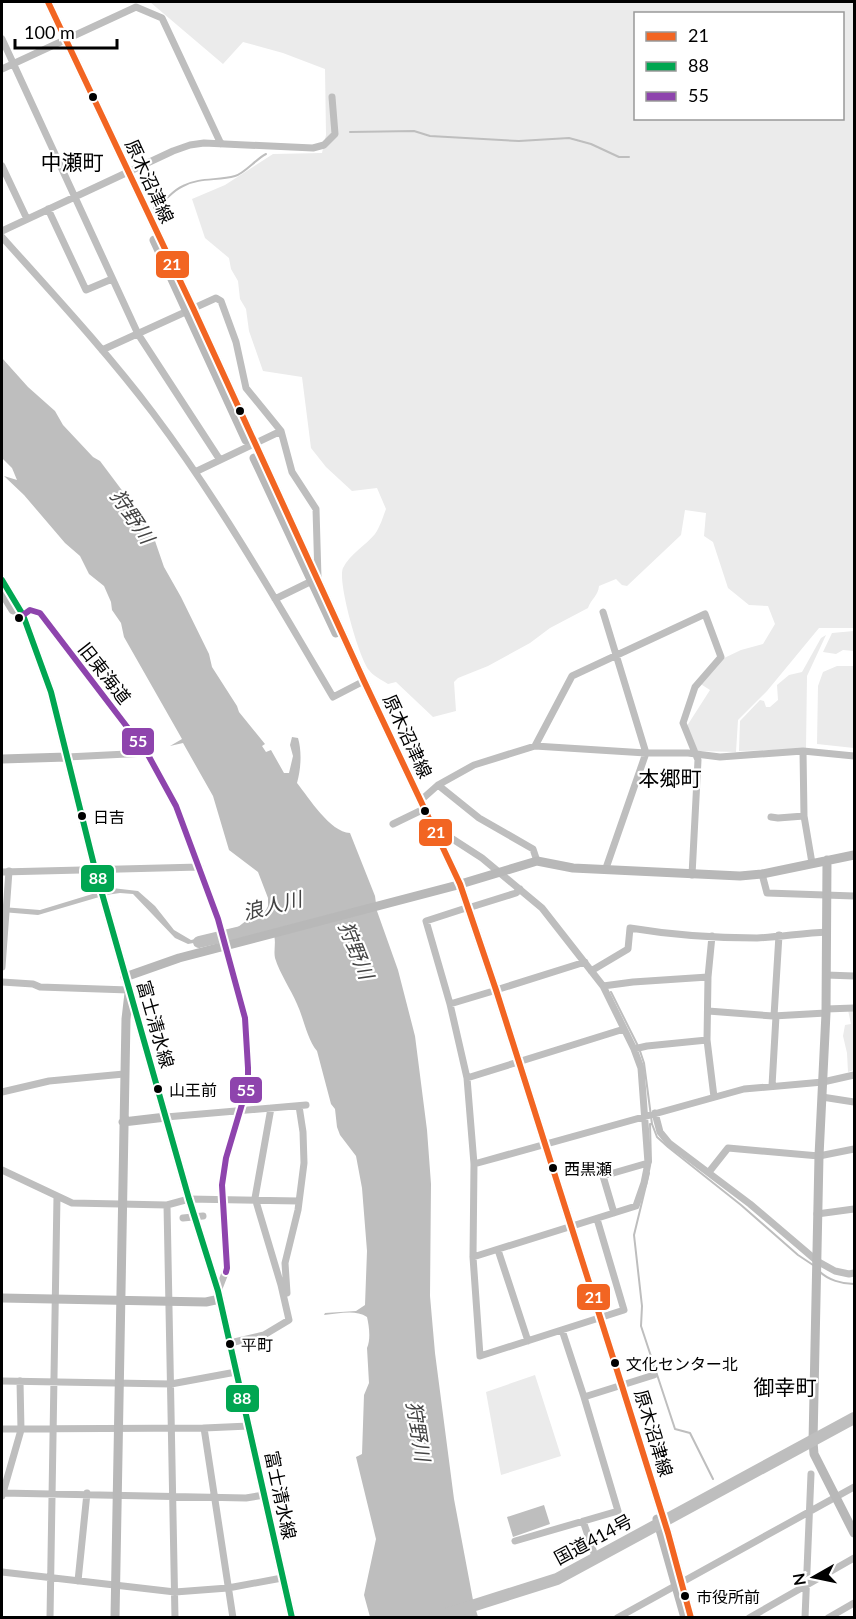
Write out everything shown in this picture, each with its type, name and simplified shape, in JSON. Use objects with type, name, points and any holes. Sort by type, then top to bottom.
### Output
[{"type":"highway","name":"国道414号","points":[[434,1617],[557,1579],[855,1418]]},
{"type":"main road","name":"原木沼津線","points":[[43,2],[190,310],[457,885]]},
{"type":"main road","name":"原木沼津線","points":[[48,2],[63,40]]},
{"type":"main road","name":"富士清水線","points":[[2,580],[21,616],[51,692],[95,869],[125,977],[219,1295],[292,1617]]},
{"type":"main road","name":"富士清水線","points":[[2,592],[21,616]]},
{"type":"main road","points":[[2,759],[67,757]]},
{"type":"main road","name":"原木沼津線","points":[[421,807],[434,830],[466,909],[620,1386],[691,1617]]},
{"type":"main road","points":[[125,977],[179,958],[457,885],[537,861],[573,868],[606,868],[720,877],[762,874],[855,855]]},
{"type":"main road","points":[[827,860],[826,1011],[819,1156],[813,1442],[814,1454],[855,1533]]},
{"type":"main road","points":[[115,1617],[121,1204],[126,1019],[129,990]]},
{"type":"main road","points":[[123,1122],[166,1117]]},
{"type":"main road","points":[[2,1298],[206,1302],[219,1295]]},
{"type":"main road","name":"原木沼津線","points":[[679,1584],[685,1617]]},
{"type":"street","points":[[2,69],[136,7],[162,18],[221,144]]},
{"type":"street","points":[[2,39],[138,334],[220,460]]},
{"type":"street","points":[[2,231],[190,145],[204,143],[313,148],[324,146],[335,134],[332,97]]},
{"type":"street","points":[[2,166],[27,219]]},
{"type":"street","points":[[48,209],[86,290],[112,279]]},
{"type":"street","points":[[2,237],[102,350],[152,412],[195,472],[276,599],[333,697],[362,683]]},
{"type":"street","points":[[102,350],[216,298],[221,301],[236,342],[246,388],[281,431],[292,472],[316,509],[315,580],[276,599]]},
{"type":"street","points":[[195,472],[281,431]]},
{"type":"street","name":"旧東海道","points":[[21,616],[30,610],[40,613],[147,753],[176,806],[218,919],[245,1018],[248,1084],[226,1158],[221,1198],[227,1268],[219,1295]]},
{"type":"street","points":[[603,612],[646,753],[606,868]]},
{"type":"street","points":[[536,746],[572,676],[705,614],[722,657],[695,687],[683,723],[698,760],[692,874]]},
{"type":"street","points":[[393,824],[421,807],[438,785],[474,765],[536,746],[720,757],[803,752],[855,756]]},
{"type":"street","points":[[803,752],[804,816],[812,863]]},
{"type":"street","points":[[67,757],[147,753]]},
{"type":"street","points":[[438,785],[479,818],[533,849],[537,861]]},
{"type":"street","points":[[771,817],[804,816]]},
{"type":"street","points":[[434,830],[448,836],[482,858],[542,908],[603,986],[641,1068],[648,1163],[636,1206],[473,1257]]},
{"type":"street","points":[[2,967],[5,871],[200,867]]},
{"type":"street","points":[[762,874],[767,893],[855,896]]},
{"type":"street","points":[[520,889],[516,893],[426,921],[450,1004],[467,1078],[474,1164],[473,1257],[480,1356],[624,1310],[597,1219]]},
{"type":"street","points":[[591,971],[628,949],[630,928],[758,938],[827,932]]},
{"type":"street","points":[[772,1086],[779,935]]},
{"type":"street","points":[[712,936],[708,977],[708,1040],[714,1097]]},
{"type":"street","points":[[450,1004],[585,962]]},
{"type":"street","points":[[826,975],[855,976]]},
{"type":"street","points":[[603,986],[708,977]]},
{"type":"street","points":[[2,982],[33,984],[40,987],[129,990]]},
{"type":"street","points":[[708,1011],[775,1016],[855,1008]]},
{"type":"street","points":[[467,1078],[624,1029]]},
{"type":"street","points":[[634,1049],[708,1040]]},
{"type":"street","points":[[2,1092],[49,1081],[124,1074]]},
{"type":"street","points":[[474,1164],[744,1089],[822,1082],[855,1075]]},
{"type":"street","points":[[822,1097],[855,1102]]},
{"type":"street","points":[[166,1117],[303,1105],[304,1147],[299,1201],[285,1263],[286,1304]]},
{"type":"street","points":[[230,1342],[264,1335],[289,1320],[255,1198],[270,1108]]},
{"type":"street","points":[[655,1113],[660,1132],[669,1143],[709,1172],[817,1261],[835,1271],[855,1273]]},
{"type":"street","points":[[709,1172],[728,1148],[819,1156],[855,1149]]},
{"type":"street","points":[[614,1213],[603,1176],[648,1163]]},
{"type":"street","points":[[2,1170],[72,1203],[167,1205],[189,1199],[221,1198],[299,1201]]},
{"type":"street","points":[[50,1617],[57,1196]]},
{"type":"street","points":[[167,1205],[175,1617]]},
{"type":"street","points":[[818,1214],[855,1209]]},
{"type":"street","points":[[183,1218],[203,1216]]},
{"type":"street","points":[[498,1250],[528,1341]]},
{"type":"street","points":[[515,1541],[618,1510],[562,1330]]},
{"type":"street","points":[[2,1381],[171,1384],[236,1372]]},
{"type":"street","points":[[584,1398],[654,1375]]},
{"type":"street","points":[[20,1381],[21,1430],[2,1494],[87,1493],[246,1498],[264,1495]]},
{"type":"street","points":[[2,1429],[172,1429],[249,1426]]},
{"type":"street","points":[[204,1428],[233,1617]]},
{"type":"street","points":[[805,1617],[811,1474]]},
{"type":"street","points":[[617,1617],[855,1486]]},
{"type":"street","points":[[78,1581],[87,1493]]},
{"type":"street","points":[[583,1521],[596,1559]]},
{"type":"street","points":[[749,1617],[855,1558]]},
{"type":"street","points":[[2,1572],[115,1587],[175,1592],[228,1588],[282,1578]]},
{"type":"street","points":[[828,1617],[855,1603]]},
{"type":"shaded area","points":[[150,2],[854,2],[854,628],[819,628],[767,691],[738,720],[736,752],[698,751],[685,729],[710,690],[699,683],[720,660],[741,650],[763,644],[775,624],[768,606],[749,605],[728,588],[713,542],[704,536],[706,513],[685,510],[681,535],[627,586],[622,585],[616,579],[599,586],[588,608],[488,666],[458,678],[454,682],[456,711],[433,717],[396,682],[388,684],[369,670],[360,651],[350,619],[342,576],[343,568],[350,558],[375,534],[386,509],[377,488],[352,491],[326,467],[311,448],[302,377],[263,371],[249,331],[246,309],[240,299],[238,281],[231,269],[229,258],[205,238],[192,199],[225,185],[273,154],[322,153],[326,135],[325,69],[283,53],[243,42],[223,64]]},
{"type":"shaded area","points":[[854,631],[854,651],[843,650],[836,654],[823,652],[832,633]]},
{"type":"shaded area","points":[[826,635],[807,676],[806,749],[739,751],[740,721],[760,700],[764,701],[766,707],[770,707],[778,700],[777,685],[789,675],[802,672],[821,638]]},
{"type":"shaded area","points":[[837,666],[854,666],[854,748],[817,744],[818,686],[823,672]]},
{"type":"shaded area","points":[[854,1009],[854,1070],[848,1072],[843,1036],[845,1025],[851,1024],[848,1010]]},
{"type":"shaded area","points":[[535,1375],[561,1456],[501,1475],[486,1392]]},
{"type":"water","name":"狩野川","points":[[2,358],[28,387],[55,411],[63,425],[93,457],[100,461],[127,497],[154,538],[164,567],[209,654],[212,667],[239,712],[265,744],[262,746],[266,752],[271,750],[284,773],[289,773],[293,756],[290,745],[292,737],[298,738],[300,760],[297,783],[328,821],[342,831],[350,833],[375,896],[377,911],[398,970],[415,1036],[427,1130],[431,1184],[430,1296],[435,1353],[454,1499],[478,1617],[370,1617],[364,1595],[376,1539],[356,1457],[362,1454],[364,1395],[369,1383],[367,1317],[357,1313],[324,1315],[325,1313],[356,1311],[365,1305],[367,1251],[362,1188],[356,1156],[340,1135],[337,1127],[335,1109],[331,1104],[317,1051],[275,958],[273,933],[265,926],[240,931],[238,927],[255,914],[266,910],[268,906],[268,898],[258,872],[229,850],[213,796],[183,743],[170,746],[182,739],[124,637],[121,623],[112,610],[104,586],[89,574],[80,556],[65,543],[24,495],[4,476],[17,480],[12,468],[2,458]]},
{"type":"water","points":[[112,888],[138,891],[155,906],[174,930],[191,940],[213,935],[215,939],[188,944],[175,938],[133,894],[106,895],[38,915],[2,912],[2,907],[40,910]]},
{"type":"water","points":[[544,1505],[550,1524],[513,1537],[507,1517]]},
{"type":"waterway","points":[[350,132],[414,131],[430,136],[519,141],[569,138],[591,144],[619,157],[629,157]]},
{"type":"waterway","points":[[154,208],[189,183],[239,175],[266,154]]},
{"type":"waterway","name":"浪人川","points":[[199,942],[275,924]]},
{"type":"waterway","points":[[611,992],[638,1046]]},
{"type":"waterway","points":[[640,1051],[644,1063],[652,1124],[650,1124],[651,1162]]},
{"type":"waterway","points":[[652,1124],[657,1137],[668,1147],[813,1265]]},
{"type":"waterway","points":[[649,1173],[634,1235],[642,1306],[641,1326],[675,1429],[690,1433],[713,1479]]},
{"type":"waterway","points":[[819,1271],[835,1281],[854,1284]]},
{"type":"transit line","name":"21","points":[[48,2],[193,308],[460,884],[622,1386],[668,1533],[691,1618]]},
{"type":"transit line","name":"88","points":[[2,580],[23,615],[51,692],[95,869],[189,1199],[218,1291],[292,1618]]},
{"type":"transit line","name":"55","points":[[19,618],[30,610],[40,613],[147,753],[176,806],[218,919],[245,1018],[248,1068],[248,1084],[226,1158],[222,1185],[226,1272]]},
{"type":"place","name":"日吉","points":[[82,816]]},
{"type":"place","name":"山王前","points":[[158,1089]]},
{"type":"place","name":"西黒瀬","points":[[553,1168]]},
{"type":"place","name":"平町","points":[[230,1344]]},
{"type":"place","name":"文化センター北","points":[[615,1363]]},
{"type":"place","name":"市役所前","points":[[685,1596]]},
{"type":"district","name":"中瀬町","points":[[72,161]]},
{"type":"district","name":"本郷町","points":[[670,777]]},
{"type":"district","name":"御幸町","points":[[785,1386]]}]
